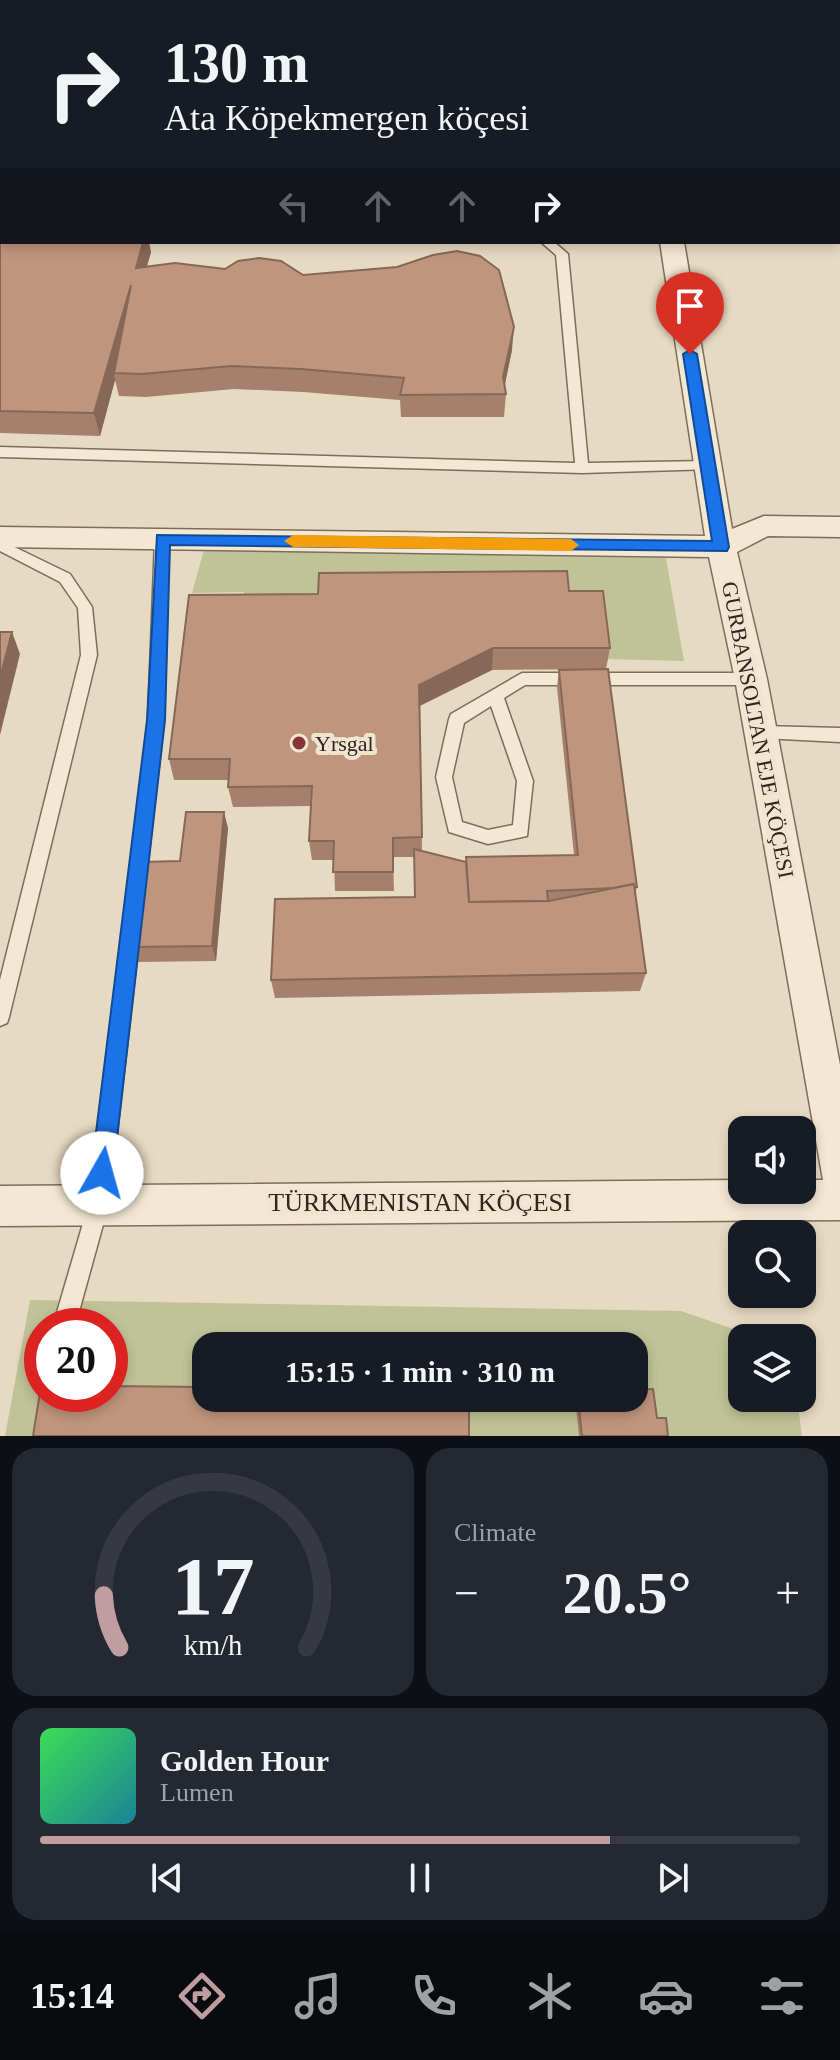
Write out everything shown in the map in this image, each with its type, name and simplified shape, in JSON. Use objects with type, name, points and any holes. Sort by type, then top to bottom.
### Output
[{"type":"street","name":"GURBANSOLTAN EJE KÖÇESI","points":[[672,244],[721,547],[751,679],[840,1171]]},
{"type":"street","points":[[0,537],[721,547],[764,526],[840,527]]},
{"type":"street","name":"TÜRKMENISTAN KÖÇESI","points":[[0,1206],[840,1200]]},
{"type":"lane","points":[[550,244],[562,254],[582,468]]},
{"type":"lane","points":[[0,452],[582,468],[708,466]]},
{"type":"lane","points":[[69,1308],[99,1203],[156,720],[162,539]]},
{"type":"lane","points":[[0,545],[65,578],[85,607],[89,655],[0,1017]]},
{"type":"lane","points":[[495,696],[525,781],[521,831],[488,837],[455,827],[444,777],[457,719],[522,679],[751,679]]},
{"type":"lane","points":[[760,732],[840,735]]},
{"type":"green space","points":[[204,550],[666,558],[684,661],[603,659],[244,612],[244,592],[192,593]]},
{"type":"green space","points":[[30,1300],[681,1311],[728,1327],[728,1412],[798,1412],[802,1436],[5,1436],[24,1333],[24,1412],[128,1412],[128,1308],[29,1308]]},
{"type":"building","points":[[0,244],[142,244],[136,268],[175,263],[225,269],[238,261],[259,258],[281,261],[303,275],[397,267],[457,251],[480,256],[499,270],[514,327],[503,377],[506,394],[400,395],[404,378],[301,369],[231,366],[142,374],[114,373],[131,285],[94,413],[0,411]]},
{"type":"building","name":"Yrsgal","points":[[567,571],[569,591],[603,591],[610,648],[493,648],[419,685],[422,837],[393,838],[393,872],[333,872],[334,841],[309,841],[312,786],[228,787],[230,759],[169,759],[189,595],[318,594],[319,573]]},
{"type":"building","points":[[0,632],[12,632],[0,678]]},
{"type":"building","points":[[608,669],[637,887],[634,884],[547,891],[548,901],[469,902],[466,857],[578,855],[559,670]]},
{"type":"building","points":[[186,812],[224,812],[212,946],[130,947],[142,862],[180,861]]},
{"type":"building","points":[[414,849],[466,862],[469,902],[549,901],[634,884],[646,973],[271,980],[275,899],[415,897]]},
{"type":"building","points":[[128,1386],[192,1387],[192,1412],[469,1412],[469,1436],[33,1436],[37,1412],[128,1412]]},
{"type":"building","points":[[648,1389],[653,1389],[657,1418],[666,1418],[668,1436],[582,1436],[579,1412],[648,1412]]},
{"type":"slow traffic","points":[[293,541],[571,545]]},
{"type":"place","name":"Yrsgal","points":[[299,743]]},
{"type":"route","points":[[102,1173],[156,720],[162,539],[721,547],[690,354]]}]
